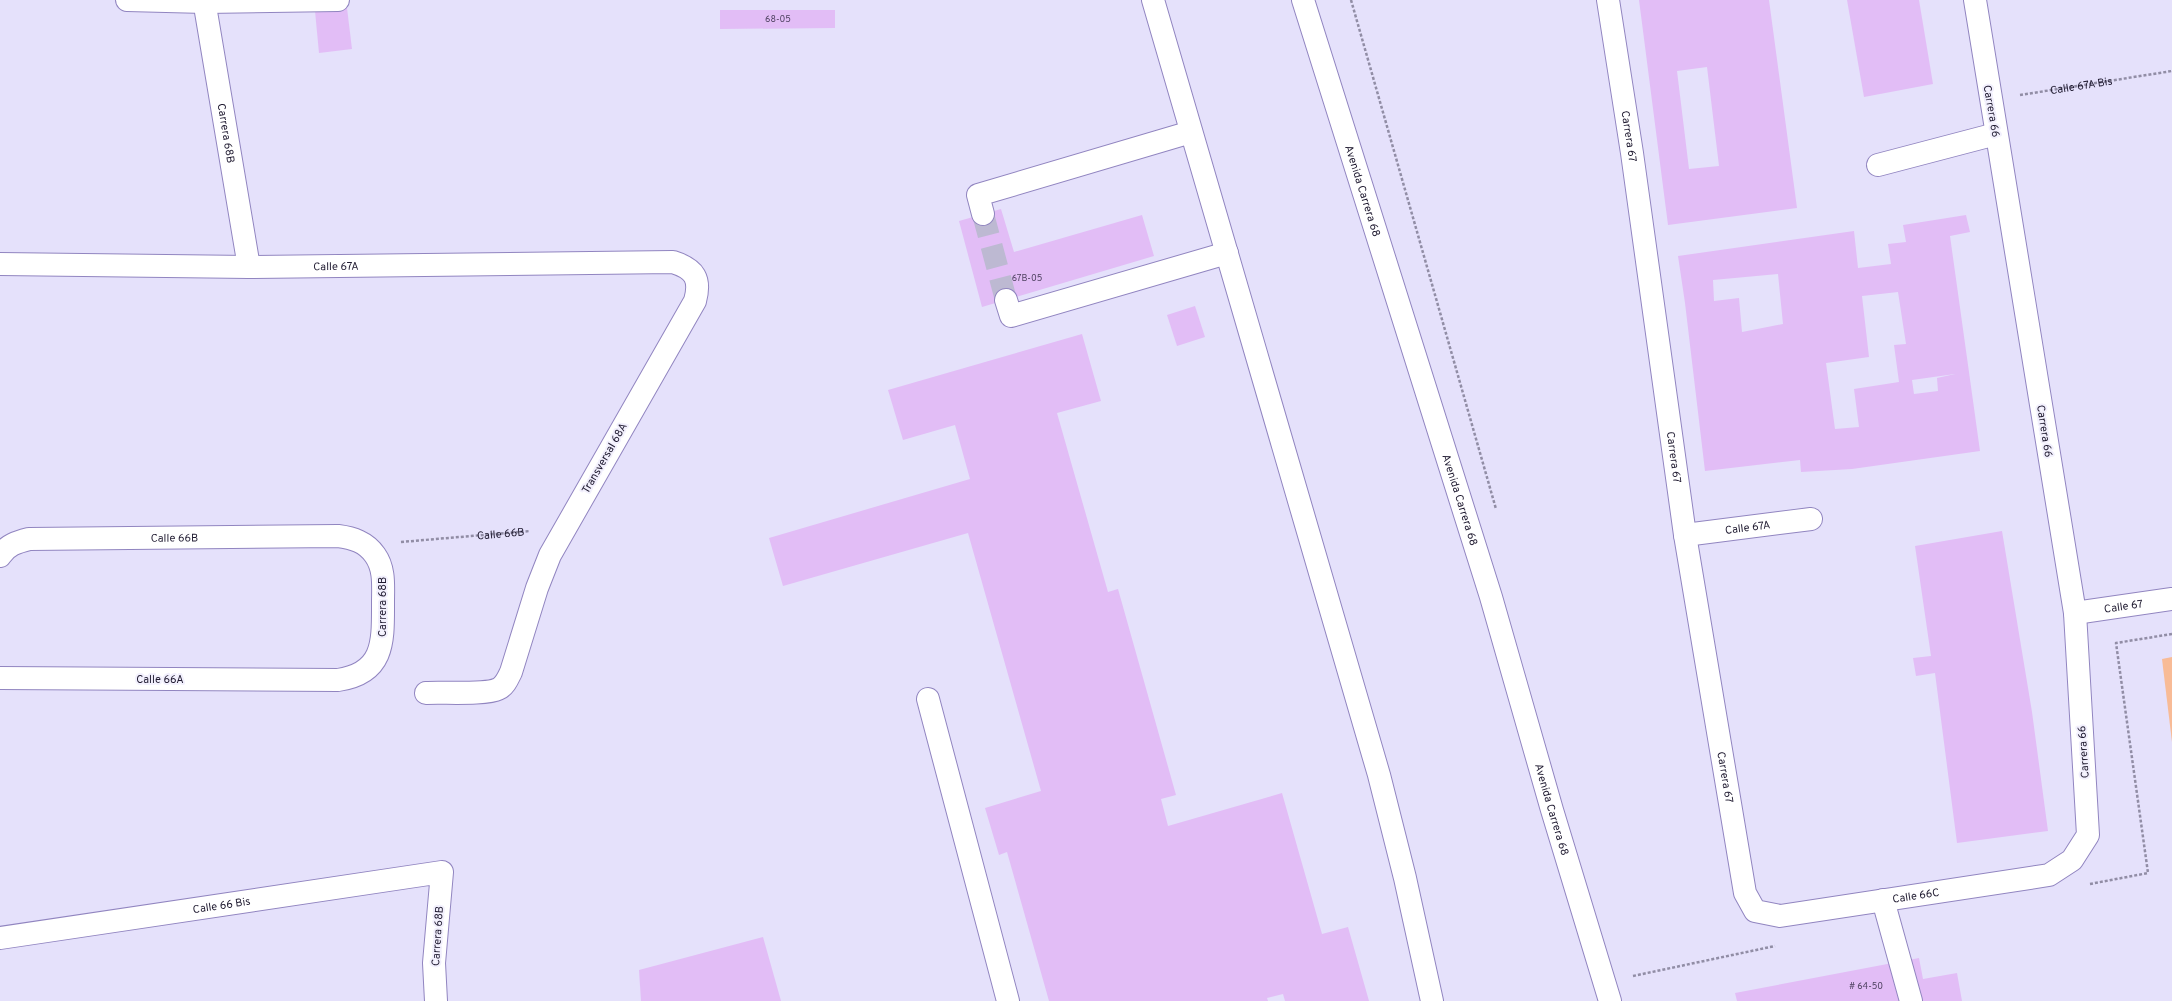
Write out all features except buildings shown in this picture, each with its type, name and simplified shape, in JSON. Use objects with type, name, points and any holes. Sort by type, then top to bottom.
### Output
[{"type":"street","points":[[127,0],[338,0]]},
{"type":"street","points":[[1153,0],[1379,775],[1405,878],[1432,1001]]},
{"type":"street","name":"Avenida Carrera 68","points":[[1303,0],[1491,597],[1552,810],[1610,1001]]},
{"type":"street","name":"Carrera 67","points":[[1608,0],[1632,153],[1685,534],[1745,893],[1755,911]]},
{"type":"street","name":"Carrera 66","points":[[1975,0],[1990,100],[2075,613],[2088,835],[2072,860]]},
{"type":"street","name":"Carrera 68B","points":[[204,1],[249,267]]},
{"type":"street","points":[[983,214],[978,195],[1191,132]]},
{"type":"street","points":[[1878,165],[1996,134]]},
{"type":"street","points":[[1006,300],[1011,316],[1227,253]]},
{"type":"street","name":"Calle 67A","points":[[0,264],[249,267],[673,262]]},
{"type":"street","name":"Transversal 68A","points":[[426,692],[487,691],[498,689],[506,682],[511,672],[537,588],[564,529],[695,301],[698,288],[695,275],[686,266],[673,262]]},
{"type":"street","name":"Calle 67A","points":[[1685,534],[1811,519]]},
{"type":"street","name":"Carrera 68B","points":[[319,536],[352,538],[365,545],[375,555],[381,567],[383,582],[381,648],[374,661],[364,671],[352,678],[320,680]]},
{"type":"street","name":"Calle 66B","points":[[0,556],[3,550],[15,542],[29,539],[319,536]]},
{"type":"street","name":"Calle 67","points":[[2075,613],[2172,599]]},
{"type":"street","name":"Calle 66A","points":[[0,678],[320,680]]},
{"type":"street","points":[[928,698],[1008,1001]]},
{"type":"street","name":"Calle 66C","points":[[1755,911],[1780,916],[2050,875],[2072,860]]},
{"type":"street","name":"Carrera 68B","points":[[436,1001],[434,963],[442,872]]},
{"type":"street","name":"Calle 66 Bis","points":[[0,938],[442,872]]},
{"type":"street","points":[[1883,900],[1911,1001]]},
{"type":"path","points":[[1351,0],[1497,513]]},
{"type":"path","name":"Calle 67A Bis","points":[[1990,100],[2172,71]]},
{"type":"path","name":"Calle 66B","points":[[365,545],[564,529]]},
{"type":"path","points":[[2116,643],[2172,634]]},
{"type":"path","points":[[1631,968],[1634,982]]},
{"type":"shaded area","points":[[2172,657],[2172,742],[2162,659]]},
{"type":"tunnel","points":[[983,214],[1006,300]]}]
